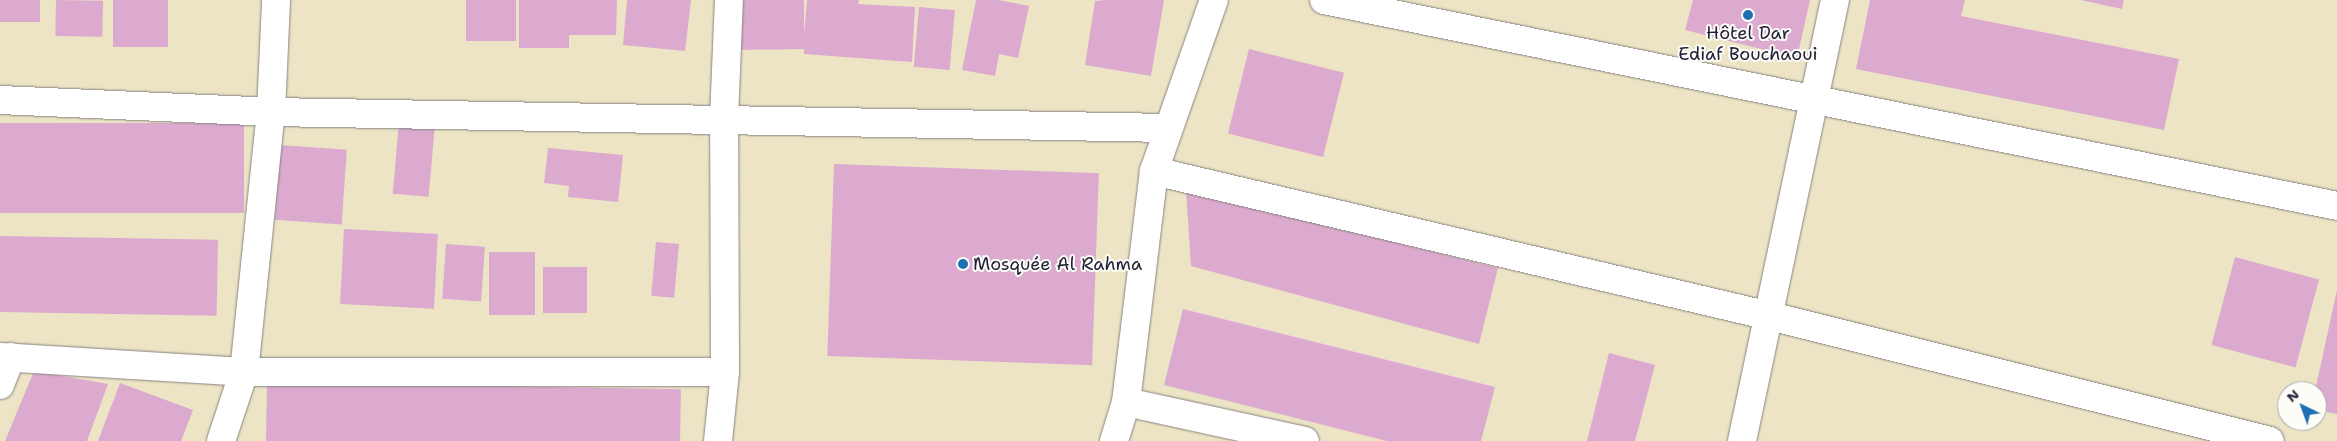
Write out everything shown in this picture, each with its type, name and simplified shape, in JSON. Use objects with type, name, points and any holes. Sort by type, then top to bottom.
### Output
[{"type":"street","points":[[221,441],[244,372],[271,112],[276,0]]},
{"type":"street","points":[[718,441],[725,372],[724,118],[729,0]]},
{"type":"street","points":[[1114,441],[1126,402],[1154,171],[1214,0]]},
{"type":"street","points":[[1324,0],[2337,206]]},
{"type":"street","points":[[1742,441],[1770,316],[1835,0]]},
{"type":"street","points":[[0,100],[271,112],[724,118],[1168,128]]},
{"type":"street","points":[[1154,171],[1770,316],[2270,441]]},
{"type":"street","points":[[0,385],[5,357],[244,372],[725,372]]},
{"type":"street","points":[[1126,402],[1305,441]]},
{"type":"building","points":[[0,0],[40,0],[40,22],[0,22]]},
{"type":"building","points":[[56,0],[103,1],[102,37],[55,36]]},
{"type":"building","points":[[113,0],[168,0],[168,47],[113,47]]},
{"type":"building","points":[[466,0],[516,0],[516,41],[466,41]]},
{"type":"building","points":[[519,0],[617,0],[616,35],[569,35],[569,48],[519,48]]},
{"type":"building","points":[[627,0],[691,0],[685,51],[623,45]]},
{"type":"building","points":[[737,0],[804,0],[804,35],[807,0],[859,0],[858,4],[915,7],[912,62],[804,54],[804,49],[738,50]]},
{"type":"building","points":[[976,0],[999,0],[1029,6],[1018,58],[999,54],[995,76],[962,70]]},
{"type":"building","points":[[1164,0],[1151,76],[1085,65],[1095,1]]},
{"type":"building","name":"Hôtel Dar Ediaf Bouchaoui","points":[[1693,0],[1810,0],[1797,58],[1685,30]]},
{"type":"building","points":[[1870,0],[1965,0],[1961,16],[2179,59],[2164,130],[1856,69]]},
{"type":"building","points":[[2081,0],[2124,0],[2122,9]]},
{"type":"building","points":[[919,7],[955,10],[950,70],[914,67]]},
{"type":"building","points":[[1249,49],[1344,73],[1323,157],[1228,133]]},
{"type":"building","points":[[399,122],[435,125],[429,197],[393,194]]},
{"type":"building","points":[[0,123],[244,123],[244,213],[0,213]]},
{"type":"building","points":[[280,145],[347,150],[342,224],[275,220]]},
{"type":"building","points":[[548,148],[623,155],[618,202],[568,197],[569,186],[544,183]]},
{"type":"building","name":"Mosquée Al Rahma","points":[[834,164],[1099,173],[1092,365],[827,356]]},
{"type":"building","points":[[1186,190],[1498,268],[1479,344],[1191,266]]},
{"type":"building","points":[[344,229],[438,234],[434,309],[340,304]]},
{"type":"building","points":[[0,236],[218,240],[217,316],[0,312]]},
{"type":"building","points":[[656,242],[679,244],[674,298],[651,296]]},
{"type":"building","points":[[446,244],[485,247],[481,302],[442,299]]},
{"type":"building","points":[[489,252],[535,252],[535,315],[489,315]]},
{"type":"building","points":[[2235,257],[2319,280],[2295,367],[2211,345]]},
{"type":"building","points":[[543,267],[587,267],[587,313],[543,313]]},
{"type":"building","points":[[2337,290],[2337,414],[2327,412],[2327,381],[2317,381]]},
{"type":"building","points":[[1183,309],[1495,387],[1481,441],[1387,441],[1164,385]]},
{"type":"building","points":[[1609,353],[1655,365],[1635,441],[1587,441]]},
{"type":"building","points":[[34,371],[108,384],[87,441],[5,441]]},
{"type":"building","points":[[267,382],[681,389],[680,441],[266,441]]},
{"type":"building","points":[[120,383],[193,410],[181,441],[98,441]]},
{"type":"place","name":"Hôtel Dar Ediaf Bouchaoui","points":[[1748,15]]},
{"type":"place","name":"Mosquée Al Rahma","points":[[963,264]]}]
